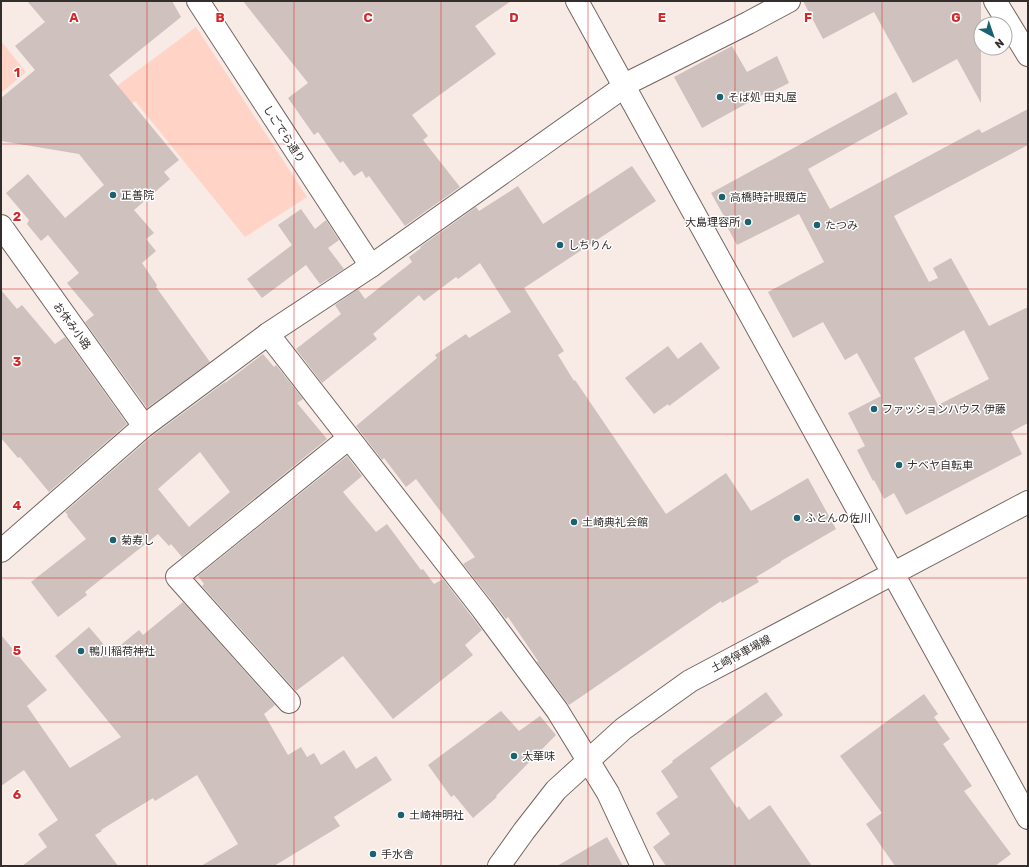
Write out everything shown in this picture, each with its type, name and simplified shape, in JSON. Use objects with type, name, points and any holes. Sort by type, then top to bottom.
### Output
[{"type":"street","name":"しごでら通り","points":[[198,1],[371,266]]},
{"type":"street","points":[[577,1],[1028,818]]},
{"type":"street","points":[[1,551],[144,426],[268,334],[371,266],[624,86],[789,1]]},
{"type":"street","points":[[995,1],[1028,55]]},
{"type":"street","name":"お休み小路","points":[[1,226],[144,426]]},
{"type":"street","points":[[268,334],[484,610],[548,697],[608,794],[642,866]]},
{"type":"street","points":[[289,702],[177,577],[349,438]]},
{"type":"street","name":"土崎停車場線","points":[[499,866],[556,790],[623,730],[690,681],[1028,502]]},
{"type":"shaded area","points":[[196,27],[307,197],[245,237],[135,101],[99,128],[70,121]]},
{"type":"shaded area","points":[[1,41],[26,72],[1,93]]},
{"type":"building","points":[[27,1],[172,1],[181,17],[109,75],[179,160],[164,172],[170,179],[134,210],[154,233],[146,239],[156,251],[142,263],[157,285],[156,287],[210,362],[147,408],[85,322],[94,315],[67,283],[79,273],[48,235],[41,241],[27,224],[29,220],[6,193],[28,174],[65,218],[104,185],[79,154],[1,141],[1,98],[35,70],[15,46],[45,22]]},
{"type":"building","points":[[243,1],[511,1],[475,26],[496,54],[412,115],[428,136],[423,140],[460,187],[405,226],[369,176],[366,178],[362,171],[354,176],[343,161],[340,163],[318,132],[314,135],[288,98],[308,83]]},
{"type":"building","points":[[803,1],[981,1],[981,16],[973,16],[973,56],[981,56],[981,103],[957,59],[913,83],[874,12],[823,39]]},
{"type":"building","points":[[732,46],[747,72],[777,56],[789,83],[765,95],[764,94],[702,128],[674,77]]},
{"type":"building","points":[[896,92],[908,114],[808,169],[830,209],[979,129],[982,133],[1028,109],[1028,145],[894,216],[929,282],[938,278],[933,268],[951,258],[989,326],[1028,307],[1028,423],[1011,432],[1022,454],[906,515],[894,493],[884,499],[857,450],[865,446],[848,413],[881,396],[857,353],[845,360],[823,322],[793,338],[768,292],[824,262],[799,214],[737,245],[723,219],[725,218],[711,193]],"holes":[[[964,330],[989,379],[938,405],[914,358]]]},
{"type":"building","points":[[632,166],[656,201],[524,288],[564,351],[558,355],[574,381],[575,380],[666,514],[726,473],[751,511],[808,478],[836,529],[756,577],[759,582],[722,603],[721,601],[569,705],[537,662],[538,661],[508,617],[506,619],[463,564],[475,557],[416,479],[406,487],[384,458],[382,460],[356,426],[437,358],[435,355],[466,334],[469,338],[511,312],[480,263],[458,279],[456,277],[424,301],[419,295],[373,334],[377,339],[322,383],[296,349],[341,314],[335,305],[358,289],[365,299],[412,262],[409,257],[421,248],[420,247],[476,207],[479,211],[518,186],[543,224]]},
{"type":"building","points":[[301,209],[315,229],[326,220],[339,240],[328,248],[344,269],[320,284],[306,265],[262,298],[247,279],[292,245],[278,225]]},
{"type":"building","points":[[1,290],[17,309],[22,305],[55,344],[65,337],[127,424],[49,492],[20,457],[18,458],[1,438]]},
{"type":"building","points":[[701,342],[720,368],[669,406],[668,404],[654,414],[625,378],[668,346],[678,359]]},
{"type":"building","points":[[263,354],[274,367],[276,365],[303,399],[297,403],[327,439],[182,557],[171,544],[169,546],[158,534],[85,592],[87,595],[58,617],[31,582],[86,539],[65,512],[152,436]],"holes":[[[200,452],[230,492],[189,527],[158,489]]]},
{"type":"building","points":[[347,456],[362,476],[343,492],[376,532],[387,524],[421,570],[423,569],[434,584],[443,579],[482,630],[465,645],[473,655],[393,719],[343,656],[296,691],[202,586],[204,584],[198,576]]},
{"type":"building","points":[[183,602],[275,705],[264,714],[288,755],[301,747],[307,757],[314,753],[321,765],[344,750],[356,769],[376,756],[392,780],[334,817],[340,826],[274,866],[201,866],[238,844],[197,775],[155,801],[153,798],[95,835],[118,866],[22,866],[47,847],[38,834],[58,820],[24,770],[1,786],[1,635],[47,690],[27,706],[70,768],[121,737],[55,656],[89,627],[111,653],[139,630],[143,635]]},
{"type":"building","points":[[766,692],[783,715],[710,768],[737,808],[739,806],[749,820],[770,805],[812,866],[666,866],[653,847],[670,834],[656,813],[678,797],[661,771],[673,762],[672,761]]},
{"type":"building","points":[[924,694],[938,714],[934,717],[950,739],[943,744],[972,786],[964,791],[1011,854],[995,866],[895,866],[866,824],[882,813],[840,756]]},
{"type":"building","points":[[501,711],[519,731],[540,716],[556,735],[496,796],[497,797],[473,818],[454,795],[451,797],[428,765]]},
{"type":"building","points":[[607,837],[623,866],[557,866]]},
{"type":"place","name":"そば処 田丸屋","points":[[720,97]]},
{"type":"place","name":"正善院","points":[[113,195]]},
{"type":"place","name":"高橋時計眼鏡店","points":[[722,197]]},
{"type":"place","name":"大島理容所","points":[[748,222]]},
{"type":"place","name":"たつみ","points":[[817,225]]},
{"type":"place","name":"しちりん","points":[[560,245]]},
{"type":"place","name":"ファッションハウス 伊藤","points":[[874,409]]},
{"type":"place","name":"ナベヤ自転車","points":[[899,465]]},
{"type":"place","name":"ふとんの佐川","points":[[797,518]]},
{"type":"place","name":"土崎典礼会館","points":[[574,522]]},
{"type":"place","name":"菊寿し","points":[[113,540]]},
{"type":"place","name":"鴨川稲荷神社","points":[[81,651]]},
{"type":"place","name":"太華味","points":[[514,756]]},
{"type":"place","name":"土崎神明社","points":[[401,815]]},
{"type":"place","name":"手水舎","points":[[373,854]]}]
